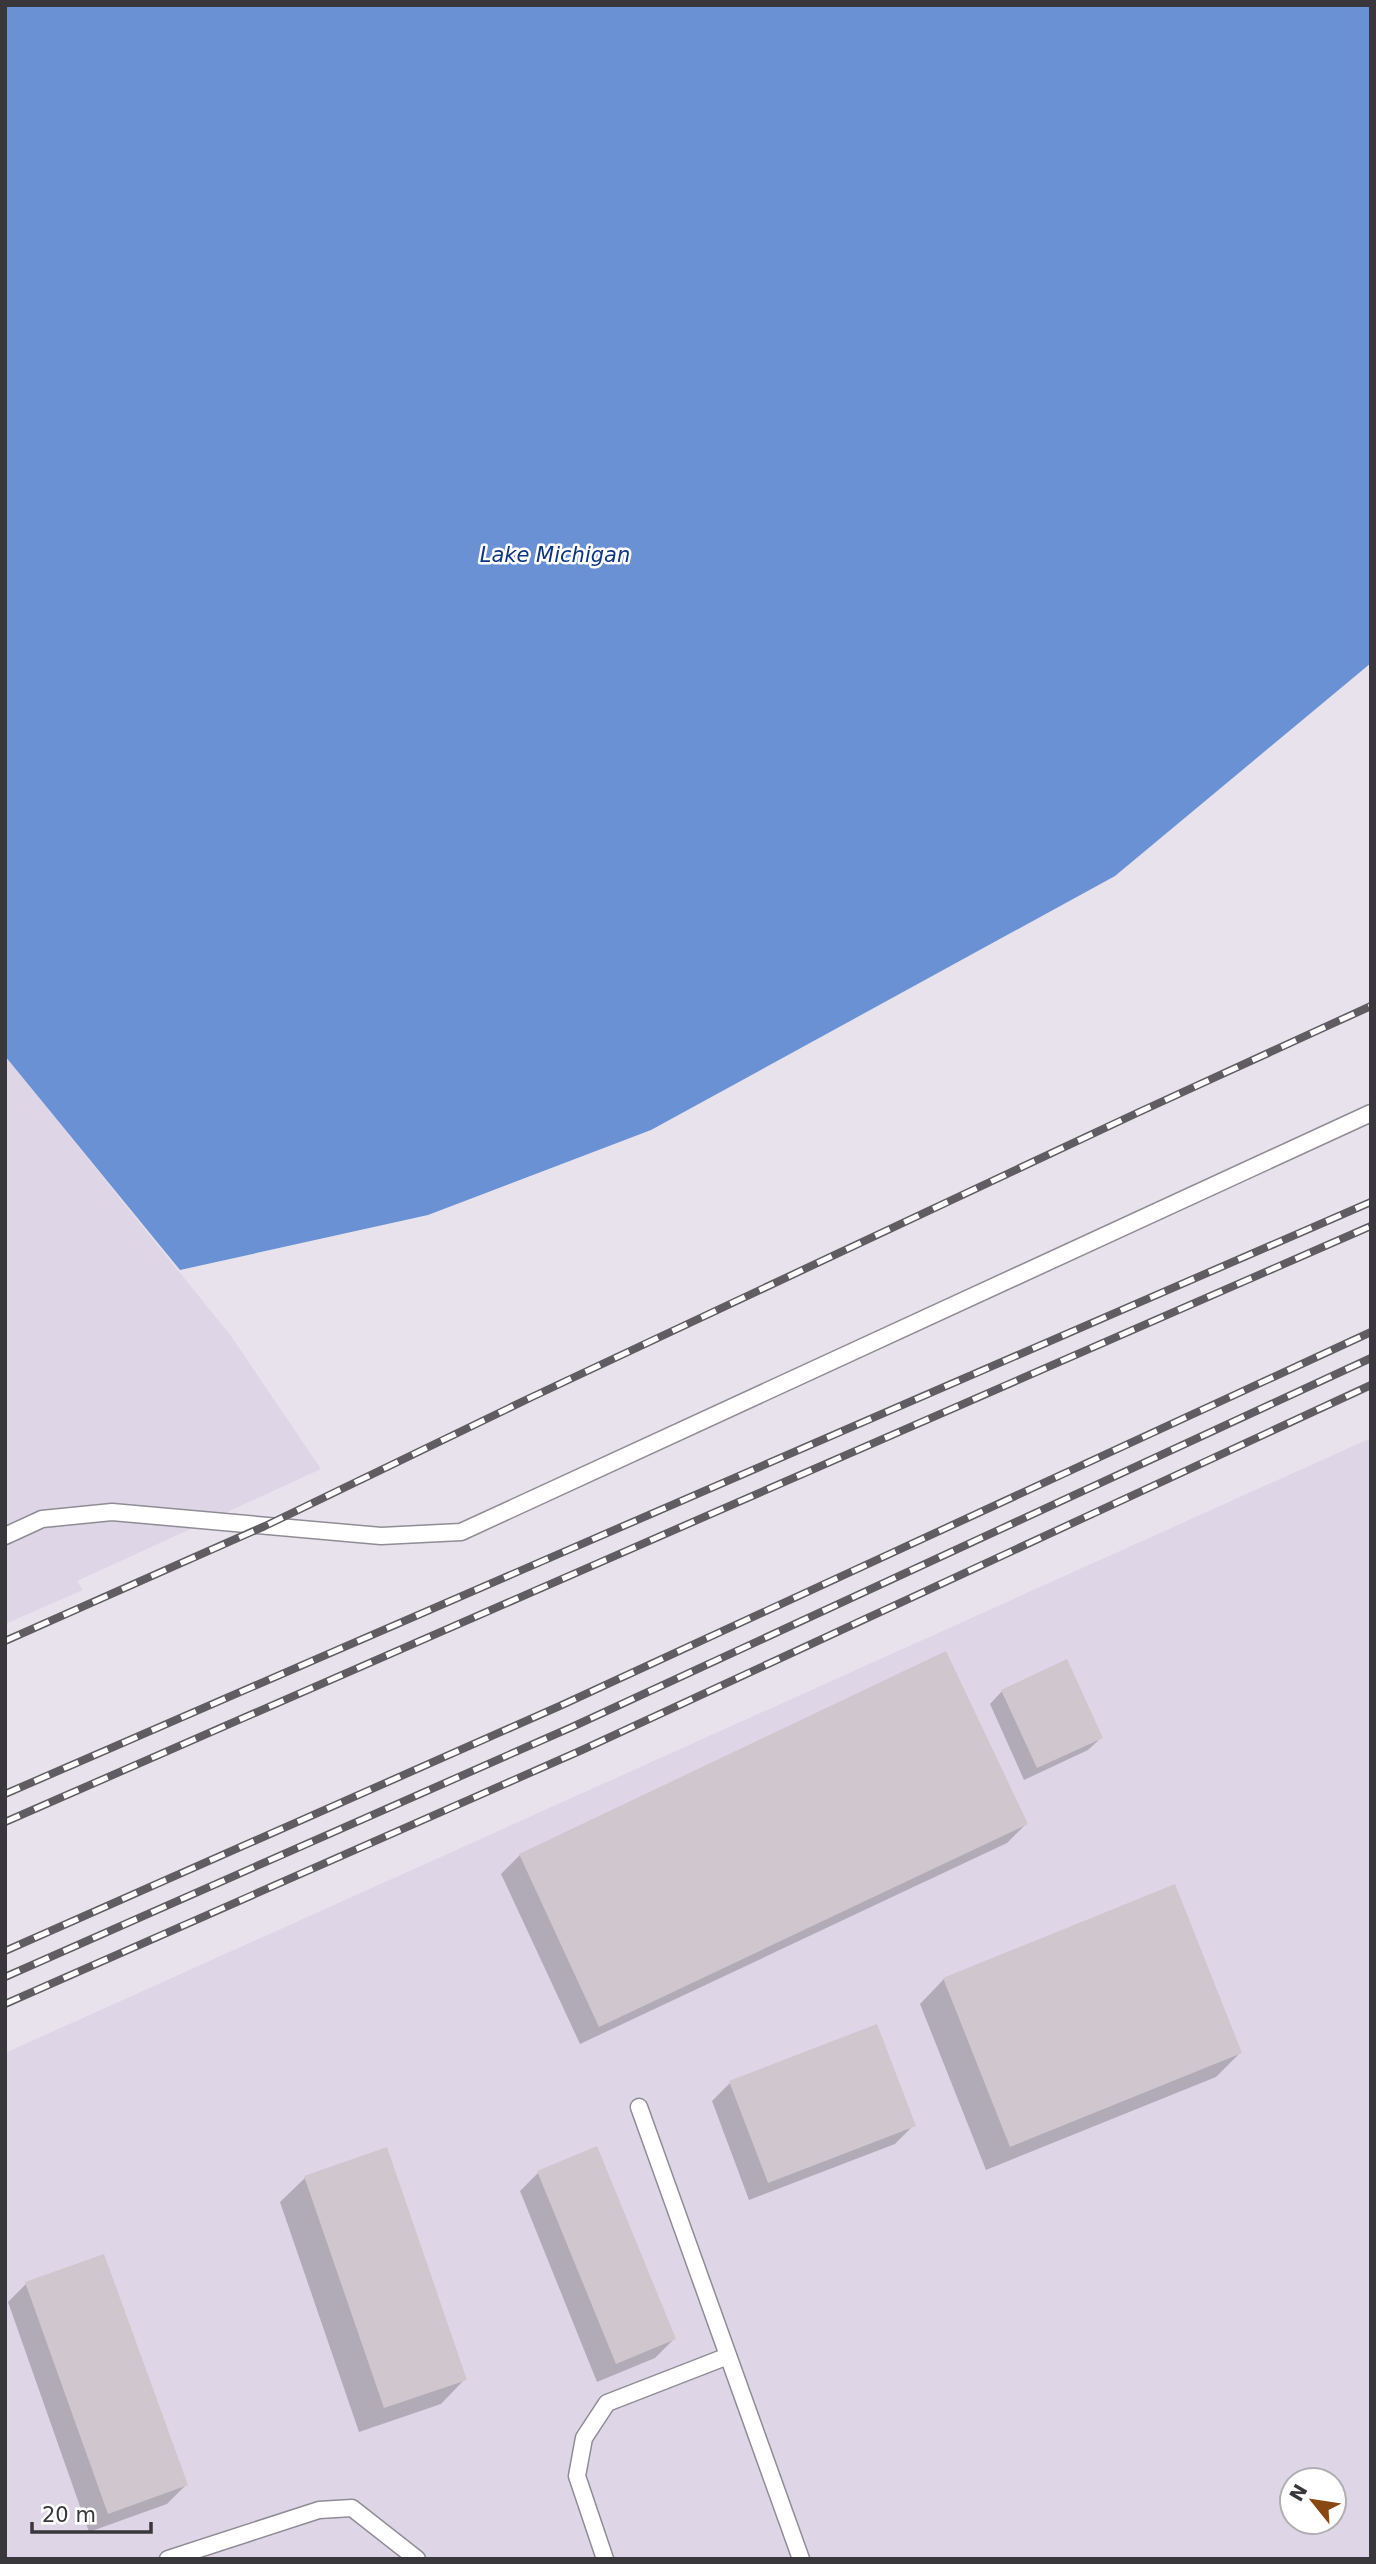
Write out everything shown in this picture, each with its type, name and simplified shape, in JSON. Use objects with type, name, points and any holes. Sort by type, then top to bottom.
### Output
[{"type":"lane","points":[[5,1536],[42,1519],[112,1512],[381,1536],[461,1532],[1371,1113]]},
{"type":"lane","points":[[639,2107],[801,2559]]},
{"type":"lane","points":[[605,2559],[577,2476],[584,2438],[607,2403],[728,2356]]},
{"type":"lane","points":[[168,2559],[320,2510],[352,2508],[417,2559]]},
{"type":"shaded area","points":[[5,1056],[231,1336],[321,1469],[77,1581],[83,1590],[5,1624]]},
{"type":"shaded area","points":[[1371,1438],[1371,2559],[5,2559],[5,2053]]},
{"type":"water","name":"Lake Michigan","points":[[5,5],[1371,5],[1371,663],[1115,876],[651,1130],[428,1215],[180,1270],[5,1056]]},
{"type":"building","points":[[946,1651],[1028,1824],[599,2027],[519,1854]]},
{"type":"building","points":[[1067,1659],[1103,1738],[1037,1768],[1001,1690]]},
{"type":"building","points":[[1175,1884],[1242,2053],[1010,2147],[943,1978]]},
{"type":"building","points":[[877,2024],[916,2126],[768,2183],[729,2081]]},
{"type":"building","points":[[597,2146],[676,2339],[616,2364],[537,2171]]},
{"type":"building","points":[[387,2147],[467,2380],[384,2408],[304,2176]]},
{"type":"building","points":[[104,2254],[188,2485],[108,2514],[25,2282]]},
{"type":"railway","points":[[5,1641],[265,1526],[534,1396],[1371,1006]]},
{"type":"railway","points":[[5,1794],[1371,1202]]},
{"type":"railway","points":[[5,1822],[1371,1226]]},
{"type":"railway","points":[[5,1951],[562,1705],[1371,1332]]},
{"type":"railway","points":[[5,1977],[572,1727],[1371,1358]]},
{"type":"railway","points":[[5,2004],[582,1750],[1371,1385]]}]
